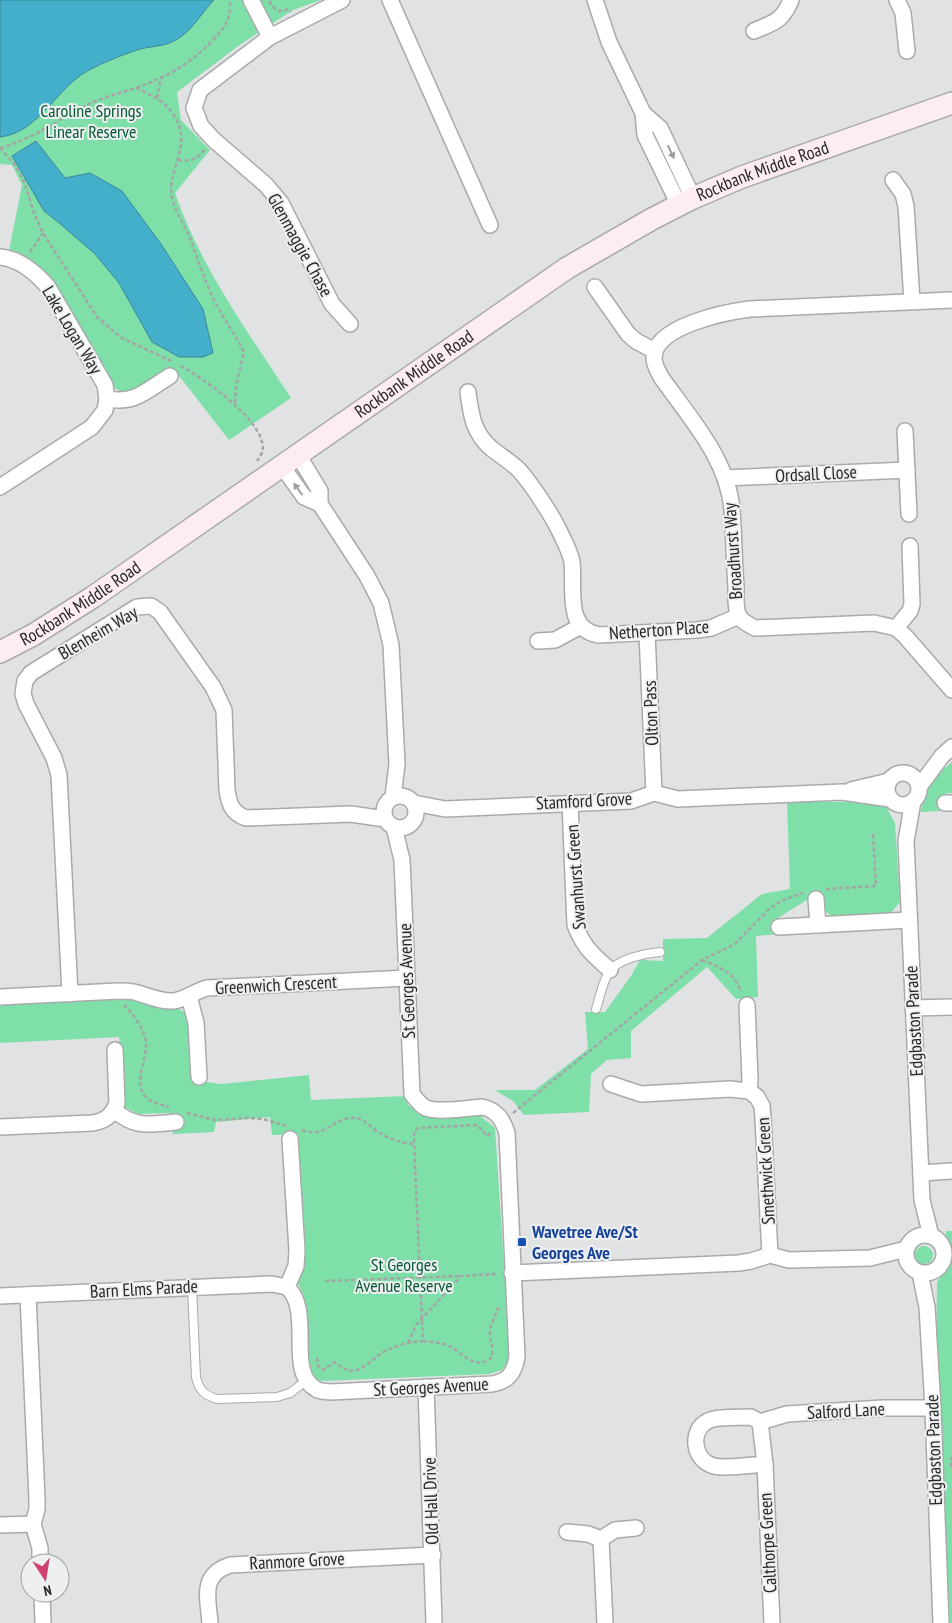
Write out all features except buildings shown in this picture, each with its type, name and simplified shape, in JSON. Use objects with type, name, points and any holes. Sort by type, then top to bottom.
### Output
[{"type":"street","points":[[251,0],[270,37]]},
{"type":"street","name":"Glenmaggie Chase","points":[[342,0],[270,37],[200,90],[194,108],[201,126],[214,140],[266,185],[281,203],[332,304],[350,324]]},
{"type":"street","points":[[390,0],[490,225]]},
{"type":"street","points":[[595,0],[609,42],[643,113],[645,135],[686,202]]},
{"type":"street","points":[[754,31],[780,18],[786,12],[791,0]]},
{"type":"street","points":[[897,0],[902,14],[907,50]]},
{"type":"street","name":"Rockbank Middle Road","points":[[0,652],[33,635],[93,597],[567,268],[615,239],[686,202],[742,177],[952,103]]},
{"type":"street","name":"Rockbank Middle Road","points":[[851,139],[902,127],[952,119]]},
{"type":"street","points":[[893,180],[903,194],[906,206],[912,301]]},
{"type":"street","name":"Lake Logan Way","points":[[0,257],[22,264],[36,273],[48,287],[105,385],[107,398]]},
{"type":"street","points":[[595,288],[628,334],[636,341],[656,351],[660,343],[675,332],[709,317],[726,312],[750,309],[952,300]]},
{"type":"street","name":"Broadhurst Way","points":[[656,351],[654,358],[656,367],[705,440],[725,478],[732,508],[736,600],[739,616],[747,624],[755,628],[874,623],[896,628]]},
{"type":"street","points":[[0,487],[92,427],[106,410],[107,398],[125,401],[136,398],[174,367]]},
{"type":"street","points":[[468,392],[471,419],[477,431],[491,448],[521,472],[554,521],[572,561],[574,612],[576,621],[580,626],[554,640],[538,641]]},
{"type":"street","points":[[905,431],[909,514]]},
{"type":"street","name":"St Georges Avenue","points":[[290,461],[304,497],[320,504],[367,576],[381,603],[391,645],[412,1094],[425,1107],[435,1109],[489,1108],[503,1122],[507,1134],[517,1357],[515,1369],[511,1376],[502,1382],[492,1384],[331,1392],[318,1390],[307,1380]]},
{"type":"street","name":"Ordsall Close","points":[[725,478],[907,470]]},
{"type":"street","points":[[910,546],[912,604],[910,610],[896,628],[952,690]]},
{"type":"street","name":"Blenheim Way","points":[[70,994],[59,775],[54,758],[26,704],[23,694],[25,680],[31,673],[137,607],[151,606],[160,612],[213,687],[224,710],[226,790],[233,811],[239,816],[246,818],[400,812]]},
{"type":"street","name":"Netherton Place","points":[[580,626],[590,633],[599,635],[648,633],[711,628],[739,616]]},
{"type":"street","name":"Olton Pass","points":[[648,633],[654,793]]},
{"type":"street","name":"Edgbaston Parade","points":[[908,773],[947,751]]},
{"type":"street","name":"Edgbaston Parade","points":[[931,1236],[922,1200],[906,841],[916,794],[947,751]]},
{"type":"street","points":[[908,773],[915,779],[916,794],[905,805],[893,801],[887,790],[889,781],[897,774],[908,773]]},
{"type":"street","name":"Stamford Grove","points":[[400,812],[570,802],[631,801],[654,793],[678,799],[842,792],[889,781]]},
{"type":"street","name":"Stamford Grove","points":[[842,792],[893,801]]},
{"type":"street","name":"Edgbaston Parade","points":[[893,801],[906,841]]},
{"type":"street","name":"Swanhurst Green","points":[[570,802],[576,925],[581,940],[589,951],[610,970]]},
{"type":"street","points":[[815,893],[818,925]]},
{"type":"street","points":[[779,927],[909,920]]},
{"type":"street","name":"Greenwich Crescent","points":[[0,997],[133,991],[160,1000],[174,1001],[206,988],[407,978]]},
{"type":"street","points":[[189,996],[196,1023],[199,1077]]},
{"type":"street","points":[[611,1084],[642,1094],[730,1089],[749,1091],[747,1004]]},
{"type":"street","points":[[913,1008],[952,1007]]},
{"type":"street","points":[[0,1128],[101,1122],[114,1110],[117,1096],[115,1050]]},
{"type":"street","name":"Smethwick Green","points":[[749,1091],[757,1097],[762,1110],[770,1256]]},
{"type":"street","points":[[114,1110],[132,1122],[141,1124],[177,1114]]},
{"type":"street","points":[[293,1132],[297,1250],[296,1266],[287,1287],[294,1292],[300,1310],[301,1360],[303,1373],[307,1380]]},
{"type":"street","points":[[921,1173],[952,1171]]},
{"type":"street","name":"Edgbaston Parade","points":[[911,1243],[922,1200]]},
{"type":"street","points":[[512,1273],[751,1262],[770,1256],[778,1256],[789,1260],[870,1258],[920,1270],[941,1264],[944,1254],[940,1243],[931,1236],[926,1235],[911,1243],[870,1258]]},
{"type":"street","points":[[911,1243],[906,1260],[920,1270]]},
{"type":"street","name":"Edgbaston Parade","points":[[920,1270],[927,1307],[933,1408],[941,1623]]},
{"type":"street","name":"Barn Elms Parade","points":[[0,1296],[192,1286],[272,1284],[287,1287]]},
{"type":"street","points":[[28,1295],[37,1499],[37,1509],[33,1524],[40,1553]]},
{"type":"street","name":"Old Hall Drive","points":[[426,1387],[436,1621]]},
{"type":"street","name":"Salford Lane","points":[[760,1422],[787,1414],[883,1408],[933,1408]]},
{"type":"street","points":[[760,1422],[751,1417],[710,1420],[697,1433],[695,1443],[701,1458],[707,1464],[716,1467],[765,1464]]},
{"type":"street","name":"Calthorpe Green","points":[[760,1422],[765,1464],[772,1623]]},
{"type":"street","points":[[0,1526],[33,1524]]},
{"type":"street","points":[[601,1540],[615,1530],[636,1528]]},
{"type":"street","points":[[566,1532],[588,1534],[601,1540]]},
{"type":"street","points":[[601,1540],[606,1623]]},
{"type":"street","name":"Ranmore Grove","points":[[210,1623],[209,1581],[220,1568],[230,1565],[433,1555]]},
{"type":"street","points":[[42,1603],[43,1623]]},
{"type":"lane","points":[[596,1010],[610,970],[628,959],[643,953],[660,952]]},
{"type":"lane","points":[[192,1286],[196,1377],[201,1391],[217,1399],[277,1397],[290,1393],[307,1380]]},
{"type":"path","points":[[230,0],[230,14],[225,27],[204,50],[177,70],[136,88],[91,103],[45,130],[0,148],[16,166],[25,184],[34,213],[43,233],[97,317],[120,337],[174,367],[202,378],[249,418],[260,436],[263,448],[261,456],[255,464]]},
{"type":"path","points":[[268,0],[278,11],[288,9],[291,15]]},
{"type":"path","points":[[157,98],[162,78]]},
{"type":"path","points":[[136,88],[157,98],[173,113],[179,126],[182,142],[173,180],[172,201],[189,236],[217,306],[244,352],[236,386],[235,405]]},
{"type":"path","points":[[178,160],[188,161],[195,158],[209,145]]},
{"type":"path","points":[[22,264],[43,233]]},
{"type":"path","points":[[423,1341],[414,1131],[418,1128],[476,1125],[486,1136],[702,960],[735,944],[770,908],[781,901],[815,893],[876,886],[873,833]]},
{"type":"path","points":[[702,960],[724,968],[733,976],[740,986],[747,1004]]},
{"type":"path","points":[[123,1005],[137,1024],[147,1044],[140,1074],[141,1088],[145,1097],[177,1114],[215,1120],[263,1119],[293,1132],[316,1133],[324,1131],[342,1121],[353,1118],[362,1119],[389,1138],[403,1143],[414,1144]]},
{"type":"path","points":[[325,1281],[496,1274]]},
{"type":"path","points":[[408,1343],[411,1334],[422,1319],[461,1276]]},
{"type":"path","points":[[301,1360],[317,1359],[318,1366],[323,1370],[335,1362],[349,1370],[357,1370],[365,1368],[384,1352],[408,1343],[423,1341],[454,1348],[473,1362],[480,1364],[491,1358],[490,1330],[497,1309],[514,1308]]},
{"type":"green space","name":"Caroline Springs Linear Reserve","points":[[0,0],[321,0],[293,10],[241,44],[177,92],[181,120],[210,150],[175,193],[198,247],[212,273],[242,324],[291,398],[229,440],[173,368],[132,394],[123,394],[114,387],[36,265],[9,251],[22,185],[12,165],[0,164]]},
{"type":"green space","points":[[952,762],[952,793],[946,793],[941,811],[920,812],[932,779]]},
{"type":"green space","points":[[787,802],[869,802],[885,805],[895,823],[900,902],[889,915],[833,917],[825,911],[823,897],[810,898],[778,918],[778,934],[756,936],[758,997],[736,999],[707,967],[631,1031],[631,1058],[607,1060],[591,1074],[589,1112],[524,1115],[513,1101],[495,1090],[535,1090],[588,1049],[585,1012],[605,1012],[640,960],[663,961],[663,939],[707,938],[762,894],[790,889]]},
{"type":"green space","name":"St Georges Avenue Reserve","points":[[125,998],[149,1006],[177,1008],[187,1014],[190,1024],[193,1080],[221,1084],[309,1075],[311,1100],[406,1096],[408,1105],[428,1115],[478,1114],[495,1128],[510,1359],[502,1370],[489,1374],[321,1381],[313,1377],[308,1367],[304,1296],[297,1281],[306,1254],[298,1134],[272,1135],[270,1117],[216,1122],[214,1132],[173,1134],[170,1113],[138,1114],[123,1106],[119,1037],[0,1043],[0,1003]]},
{"type":"green space","points":[[946,1231],[952,1231],[952,1623],[950,1623],[936,1353],[937,1283],[951,1256],[945,1240]]},
{"type":"green space","points":[[924,1246],[930,1249],[933,1255],[930,1261],[924,1264],[918,1261],[915,1255],[918,1249]]},
{"type":"water","points":[[0,0],[214,0],[191,28],[174,41],[131,52],[81,75],[34,121],[13,134],[0,137]]},
{"type":"water","points":[[36,141],[65,178],[90,173],[122,191],[161,244],[203,309],[213,353],[203,357],[179,357],[152,342],[119,283],[95,254],[44,211],[12,156]]},
{"type":"place","name":"Wavetree Ave/St Georges Ave","points":[[522,1242]]}]
